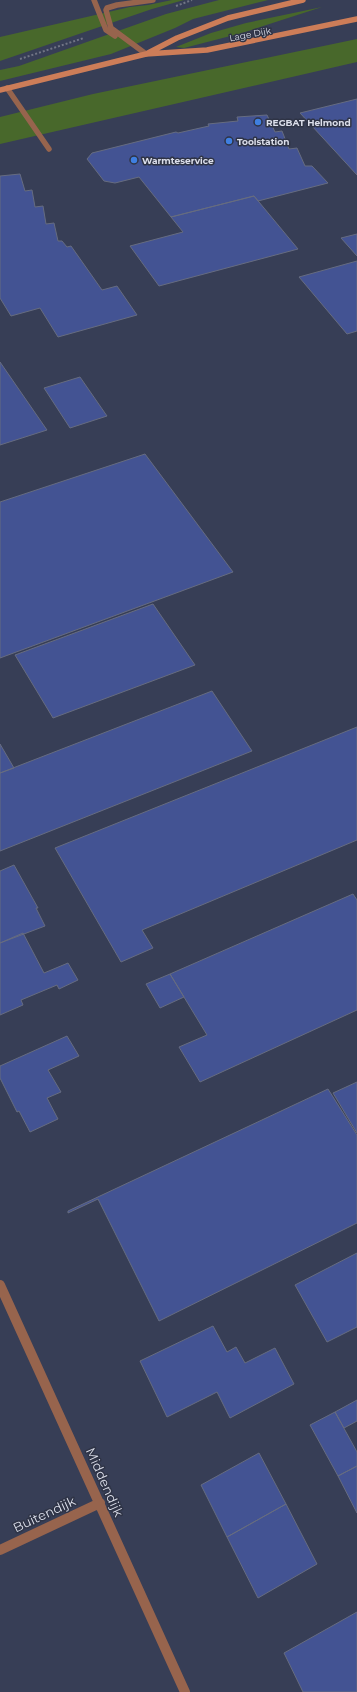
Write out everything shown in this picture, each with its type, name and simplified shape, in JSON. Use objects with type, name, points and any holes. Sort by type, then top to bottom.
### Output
[{"type":"main road","name":"Lage Dijk","points":[[146,54],[176,38],[228,18],[302,0]]},
{"type":"main road","name":"Lage Dijk","points":[[0,90],[146,54],[207,50],[357,19]]},
{"type":"street","points":[[94,0],[106,30],[146,54]]},
{"type":"street","points":[[146,54],[111,28],[106,10],[107,8],[117,5],[153,0]]},
{"type":"street","points":[[7,88],[49,149]]},
{"type":"street","name":"Middendijk","points":[[0,1285],[185,1692]]},
{"type":"street","name":"Buitendijk","points":[[0,1550],[100,1503]]},
{"type":"shaded area","points":[[0,0],[357,0],[357,1692],[0,1692]]},
{"type":"green space","points":[[172,0],[184,0],[152,9],[0,61],[0,37],[130,7]]},
{"type":"green space","points":[[219,0],[268,0],[193,19],[175,28],[111,54],[0,81],[0,70],[19,66],[166,14]]},
{"type":"green space","points":[[322,7],[242,33],[184,48],[176,47],[211,33],[246,23]]},
{"type":"green space","points":[[357,39],[357,62],[0,144],[0,117],[93,94]]},
{"type":"building","points":[[357,99],[357,175],[300,113]]},
{"type":"building","points":[[267,115],[275,132],[282,131],[289,149],[297,148],[305,166],[312,166],[328,183],[258,201],[254,196],[171,217],[139,177],[115,183],[104,181],[87,159],[92,153],[176,132],[178,133],[209,126],[208,124],[238,121],[237,117]]},
{"type":"building","points":[[20,174],[25,191],[32,190],[35,207],[43,206],[46,224],[54,223],[58,241],[62,241],[67,247],[71,246],[102,290],[117,286],[137,315],[58,337],[40,308],[11,316],[0,298],[0,176]]},
{"type":"building","points":[[254,196],[298,249],[159,286],[130,246],[183,232],[171,217]]},
{"type":"building","points":[[357,234],[357,256],[341,238]]},
{"type":"building","points":[[357,261],[357,331],[347,334],[299,277]]},
{"type":"building","points":[[0,362],[47,430],[0,445]]},
{"type":"building","points":[[80,377],[107,416],[70,428],[44,388]]},
{"type":"building","points":[[145,454],[233,572],[0,658],[0,502]]},
{"type":"building","points":[[153,604],[195,665],[53,718],[15,655]]},
{"type":"building","points":[[212,691],[252,751],[0,851],[0,773]]},
{"type":"building","points":[[357,727],[357,840],[142,930],[153,948],[121,962],[55,848]]},
{"type":"building","points":[[0,744],[14,768],[0,773]]},
{"type":"building","points":[[14,865],[38,908],[36,908],[45,926],[0,943],[0,871]]},
{"type":"building","points":[[353,894],[357,900],[357,1010],[200,1082],[179,1047],[207,1035],[170,974]]},
{"type":"building","points":[[23,933],[44,973],[68,963],[78,980],[59,989],[57,985],[21,1000],[23,1005],[0,1015],[0,943]]},
{"type":"building","points":[[170,974],[184,997],[160,1008],[146,984]]},
{"type":"building","points":[[67,1036],[79,1056],[48,1070],[61,1092],[47,1098],[58,1119],[30,1132],[19,1111],[17,1112],[0,1078],[0,1066]]},
{"type":"building","points":[[357,1082],[357,1133],[333,1093]]},
{"type":"building","points":[[328,1089],[357,1135],[357,1223],[159,1321],[98,1199],[68,1213],[68,1211]]},
{"type":"building","points":[[357,1253],[357,1327],[327,1342],[295,1285]]},
{"type":"building","points":[[213,1326],[227,1352],[236,1347],[245,1363],[275,1348],[294,1384],[230,1418],[217,1392],[167,1417],[140,1361]]},
{"type":"building","points":[[357,1400],[357,1421],[344,1428],[335,1412]]},
{"type":"building","points":[[335,1412],[357,1452],[357,1466],[338,1476],[310,1425]]},
{"type":"building","points":[[259,1453],[286,1504],[227,1537],[201,1485]]},
{"type":"building","points":[[357,1466],[357,1513],[338,1476]]},
{"type":"building","points":[[286,1504],[317,1564],[258,1598],[227,1537]]},
{"type":"building","points":[[357,1612],[357,1692],[303,1692],[284,1653]]},
{"type":"place","name":"REGBAT Helmond","points":[[258,122]]},
{"type":"place","name":"Toolstation","points":[[229,141]]},
{"type":"place","name":"Warmteservice","points":[[134,160]]}]
